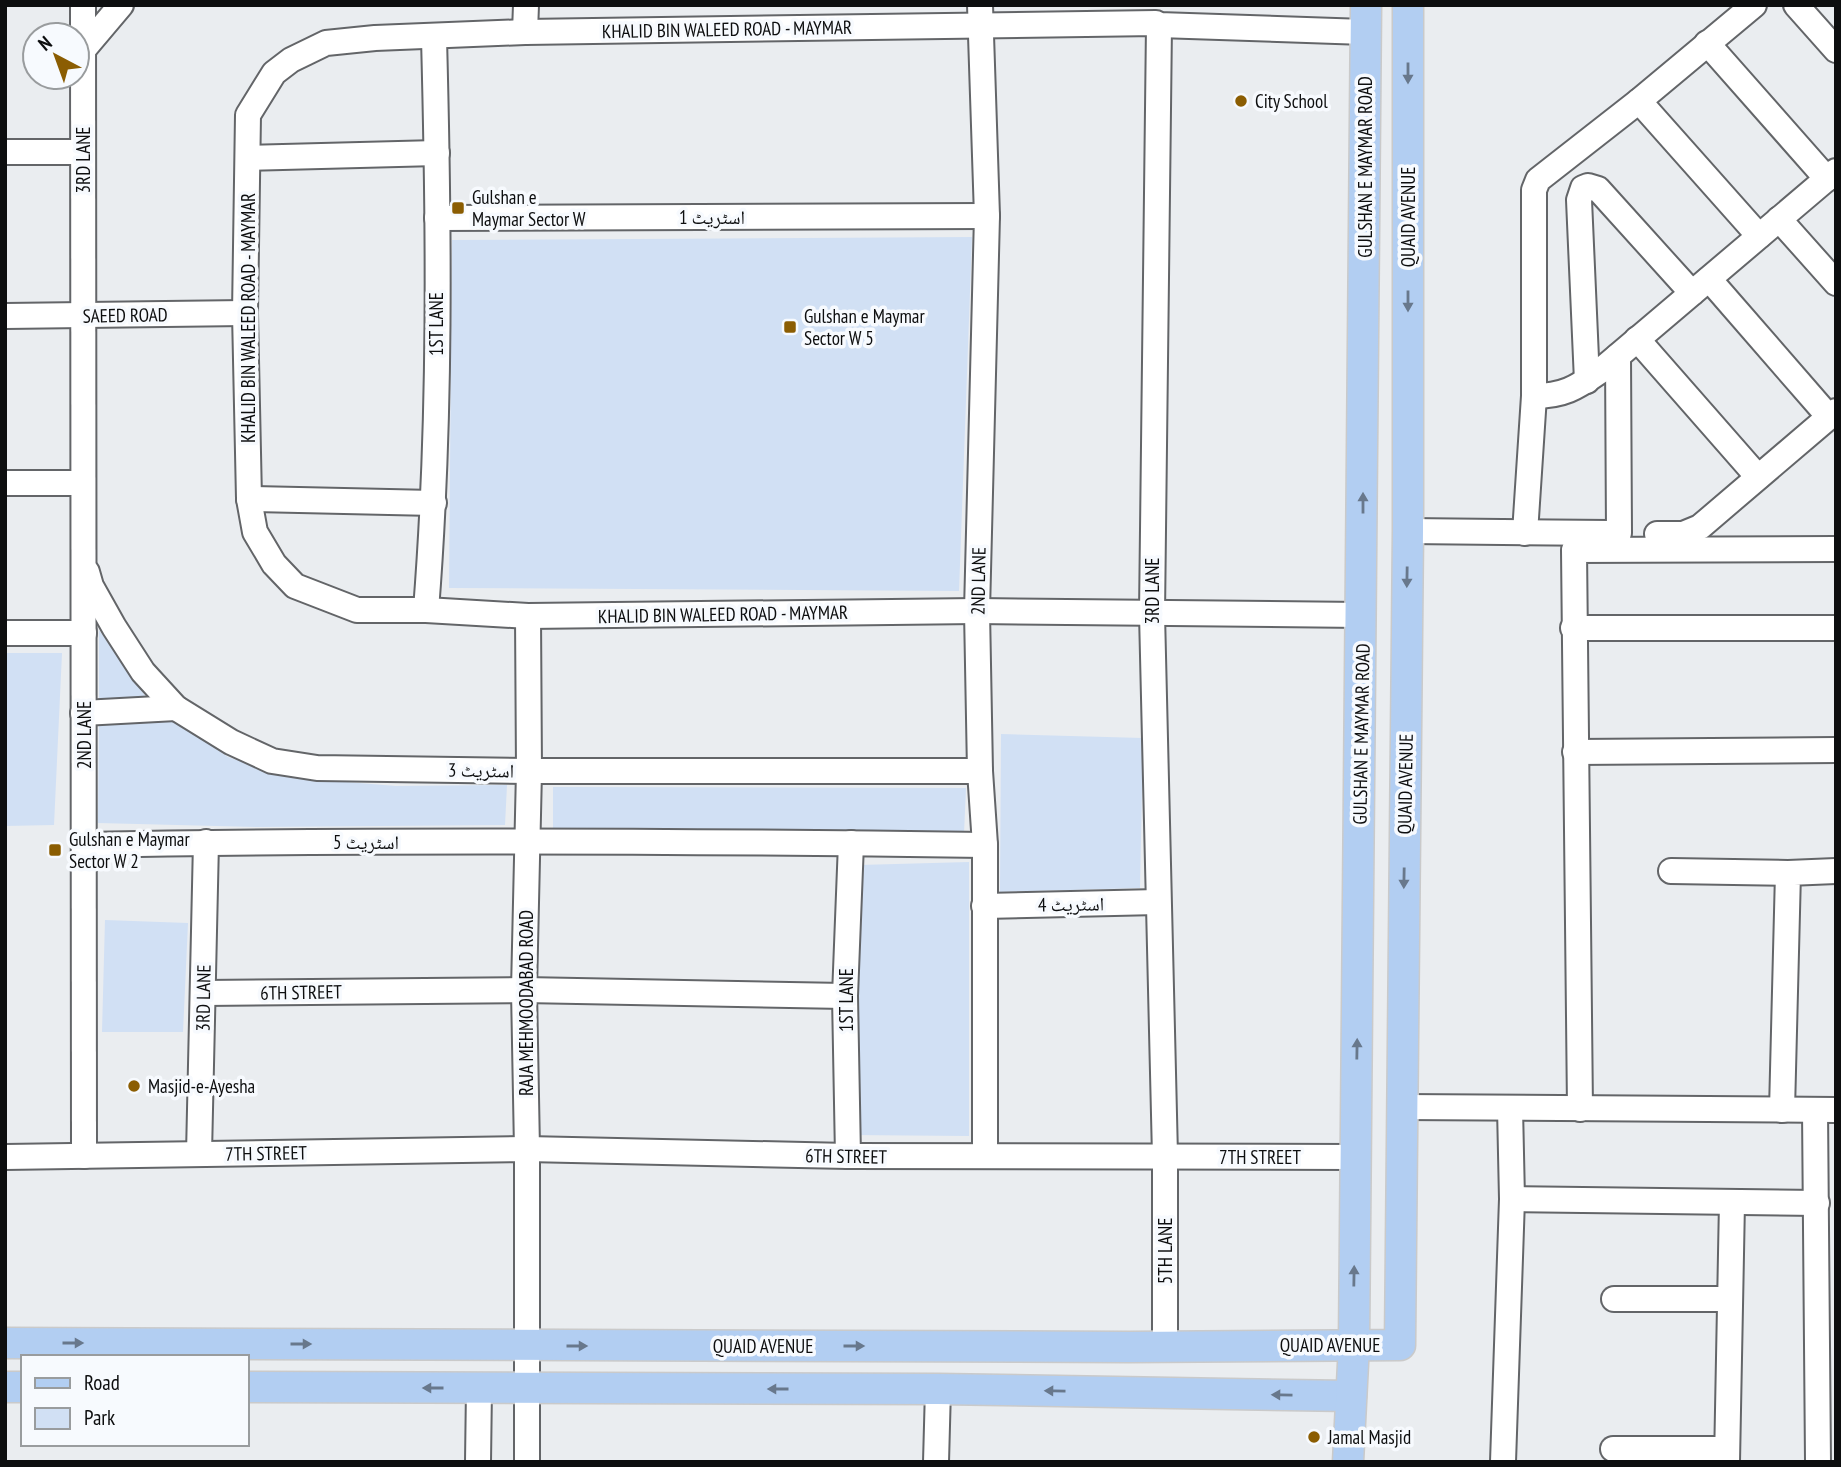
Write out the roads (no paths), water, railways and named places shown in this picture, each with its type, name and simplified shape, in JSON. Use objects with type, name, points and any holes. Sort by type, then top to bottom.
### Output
[{"type":"main road","name":"QUAID AVENUE","points":[[5,1343],[527,1346],[1400,1345],[1408,531],[1408,5]]},
{"type":"main road","name":"GULSHAN E MAYMAR ROAD","points":[[1348,1462],[1354,1344],[1366,19]]},
{"type":"main road","points":[[248,1387],[526,1390],[938,1389],[1351,1396]]},
{"type":"street","points":[[91,41],[121,5]]},
{"type":"street","points":[[525,33],[526,5]]},
{"type":"street","points":[[1525,533],[1534,396],[1534,190],[1538,180],[1639,102],[1754,5]]},
{"type":"street","points":[[1796,5],[1836,50]]},
{"type":"street","name":"KHALID BIN WALEED ROAD - MAYMAR","points":[[1362,615],[977,611],[528,616],[426,610],[357,610],[295,586],[274,564],[256,532],[249,499],[245,313],[248,115],[274,73],[291,60],[326,43],[375,38],[434,38],[980,15],[1366,19]]},
{"type":"street","name":"2ND LANE","points":[[980,15],[987,216],[977,611],[980,771],[985,845],[985,1156]]},
{"type":"street","name":"3RD LANE","points":[[1157,18],[1152,614],[1165,1156]]},
{"type":"street","name":"1ST LANE","points":[[426,610],[435,503],[437,153],[434,38]]},
{"type":"street","points":[[1534,396],[1552,396],[1587,381],[1831,175],[1707,43]]},
{"type":"street","name":"3RD LANE","points":[[83,91],[83,315]]},
{"type":"street","points":[[1639,102],[1759,236]]},
{"type":"street","points":[[5,152],[83,152]]},
{"type":"street","points":[[248,158],[437,153]]},
{"type":"street","points":[[1408,531],[1691,532],[1832,414],[1598,189],[1588,186],[1583,188],[1579,200],[1587,381]]},
{"type":"street","name":"اسٹریٹ 1","points":[[437,218],[987,216]]},
{"type":"street","points":[[1779,219],[1836,283]]},
{"type":"street","name":"SAEED ROAD","points":[[5,316],[245,313]]},
{"type":"street","name":"2ND LANE","points":[[83,315],[84,1156]]},
{"type":"street","points":[[1637,339],[1758,477]]},
{"type":"street","points":[[1618,356],[1619,533]]},
{"type":"street","points":[[5,483],[83,483]]},
{"type":"street","points":[[249,499],[435,503]]},
{"type":"street","points":[[1580,1109],[1574,550],[1836,549]]},
{"type":"street","name":"اسٹریٹ 3","points":[[83,557],[92,586],[143,673],[176,708],[231,742],[272,761],[317,768],[529,771],[980,771]]},
{"type":"street","name":"RAJA MEHMOODABAD ROAD","points":[[527,1462],[524,990],[529,771],[528,616]]},
{"type":"street","points":[[1573,628],[1836,628]]},
{"type":"street","points":[[5,633],[84,633]]},
{"type":"street","points":[[83,713],[176,708]]},
{"type":"street","points":[[1575,752],[1836,750]]},
{"type":"street","points":[[84,845],[206,842]]},
{"type":"street","name":"3RD LANE","points":[[199,1154],[206,842]]},
{"type":"street","name":"اسٹریٹ 5","points":[[206,842],[527,842]]},
{"type":"street","points":[[527,842],[985,845]]},
{"type":"street","name":"1ST LANE","points":[[848,1156],[845,996],[851,843]]},
{"type":"street","points":[[1671,871],[1836,872]]},
{"type":"street","points":[[1782,1110],[1788,873]]},
{"type":"street","name":"اسٹریٹ 4","points":[[984,906],[1158,902]]},
{"type":"street","points":[[524,990],[845,996]]},
{"type":"street","name":"6TH STREET","points":[[204,993],[524,990]]},
{"type":"street","points":[[1402,1107],[1825,1110],[1817,1203],[1826,1313],[1818,1462]]},
{"type":"street","points":[[1503,1462],[1512,1199],[1510,1108]]},
{"type":"street","name":"7TH STREET","points":[[5,1157],[527,1149]]},
{"type":"street","name":"6TH STREET","points":[[527,1149],[848,1156],[1165,1156]]},
{"type":"street","name":"7TH STREET","points":[[1165,1156],[1356,1157]]},
{"type":"street","name":"5TH LANE","points":[[1165,1156],[1165,1346]]},
{"type":"street","points":[[1512,1199],[1817,1203]]},
{"type":"street","points":[[1613,1449],[1727,1455],[1732,1202]]},
{"type":"street","points":[[1614,1299],[1730,1299]]},
{"type":"street","points":[[478,1462],[479,1388]]},
{"type":"street","points":[[936,1462],[938,1389]]},
{"type":"place","name":"City School","points":[[1241,101]]},
{"type":"place","name":"Gulshan e Maymar Sector W","points":[[458,208]]},
{"type":"place","name":"Gulshan e Maymar Sector W 5","points":[[790,327]]},
{"type":"place","name":"Gulshan e Maymar Sector W 2","points":[[55,850]]},
{"type":"place","name":"Masjid-e-Ayesha","points":[[134,1086]]},
{"type":"place","name":"Jamal Masjid","points":[[1314,1437]]}]
